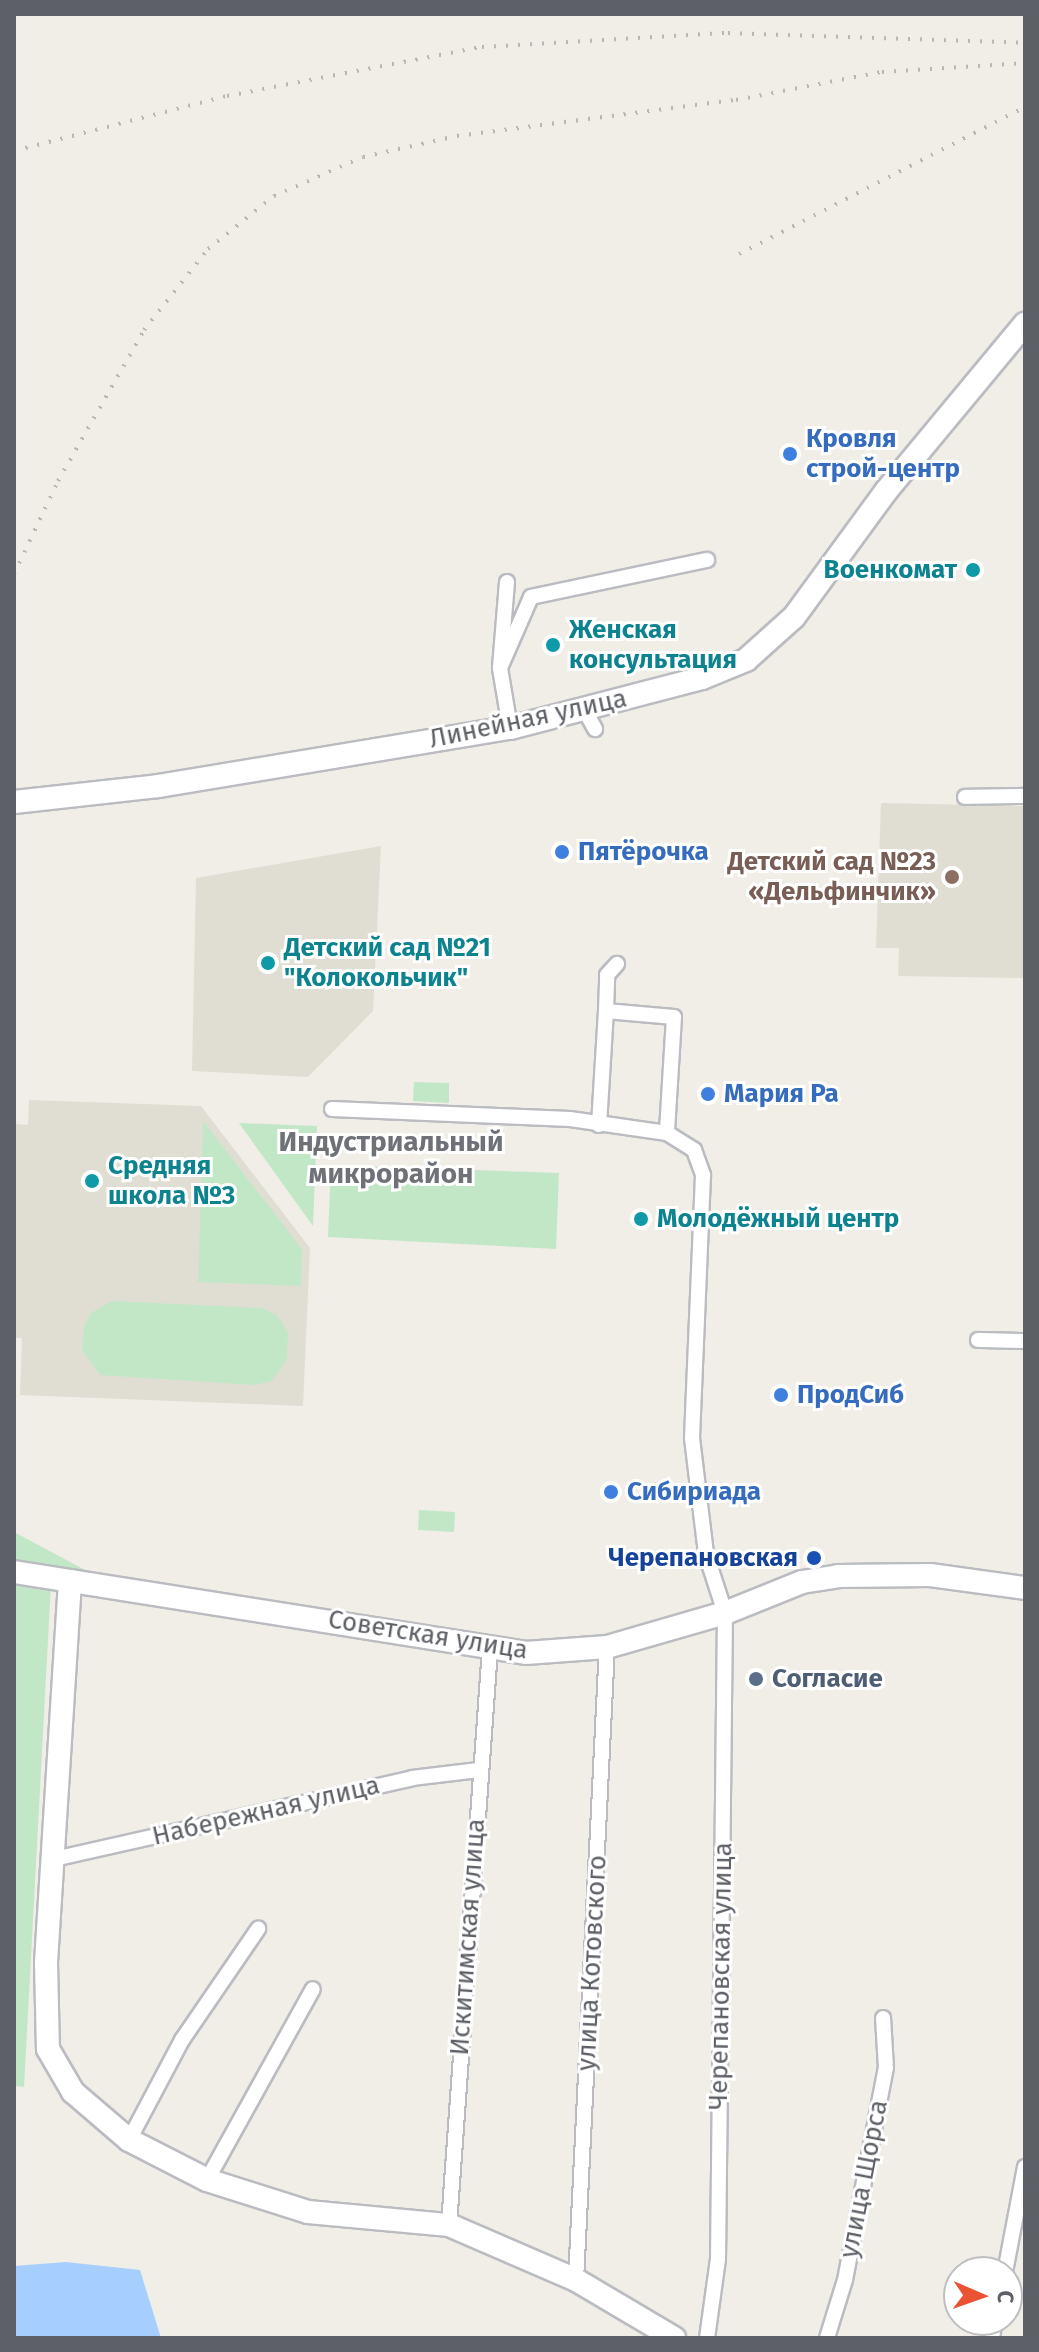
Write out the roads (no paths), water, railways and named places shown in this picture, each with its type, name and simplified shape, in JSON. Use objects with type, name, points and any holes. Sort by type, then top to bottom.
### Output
[{"type":"main road","name":"Линейная улица","points":[[14,802],[158,786],[510,728],[590,719],[702,678],[760,649],[811,597],[887,490],[1025,324]]},
{"type":"main road","name":"Советская улица","points":[[14,1572],[189,1596],[490,1649],[548,1653],[607,1647],[725,1613],[802,1582],[838,1576],[930,1575],[1025,1588]]},
{"type":"main road","points":[[70,1581],[46,1963],[48,2049],[73,2092],[129,2140],[207,2180],[308,2212],[449,2225],[576,2280],[674,2338]]},
{"type":"street","points":[[500,668],[531,597],[707,560]]},
{"type":"street","points":[[507,582],[500,668],[510,728]]},
{"type":"street","points":[[965,797],[1025,796]]},
{"type":"street","points":[[599,1125],[607,975],[617,964]]},
{"type":"street","points":[[332,1109],[570,1119],[667,1133],[674,1017],[606,1011]]},
{"type":"street","name":"Черепановская улица","points":[[667,1133],[694,1150],[703,1175],[692,1438],[706,1554],[725,1613],[718,2259],[707,2338]]},
{"type":"street","points":[[978,1340],[1025,1341]]},
{"type":"street","name":"улица Котовского","points":[[576,2280],[607,1647]]},
{"type":"street","name":"Искитимская улица","points":[[449,2225],[490,1649]]},
{"type":"street","name":"Набережная улица","points":[[54,1859],[412,1778],[479,1770]]},
{"type":"street","points":[[129,2140],[190,2027],[258,1929]]},
{"type":"street","points":[[207,2180],[313,1989]]},
{"type":"street","name":"улица Щорса","points":[[827,2338],[845,2280],[886,2068],[883,2018]]},
{"type":"street","points":[[1008,2256],[1025,2167]]},
{"type":"water","points":[[66,2262],[140,2270],[161,2338],[14,2338],[14,2266]]},
{"type":"railway","points":[[14,151],[227,96],[482,47],[728,33],[1025,43]]},
{"type":"railway","points":[[14,574],[58,481],[144,330],[208,249],[274,196],[363,157],[457,136],[736,100],[882,72],[1025,63]]},
{"type":"railway","points":[[739,254],[1025,107]]},
{"type":"place","name":"Кровля строй-центр","points":[[790,454]]},
{"type":"place","name":"Военкомат","points":[[973,570]]},
{"type":"place","name":"Женская консультация","points":[[553,645]]},
{"type":"place","name":"Пятёрочка","points":[[562,852]]},
{"type":"place","name":"Детский сад №23 «Дельфинчик»","points":[[952,877]]},
{"type":"place","name":"Детский сад №21 \"Колокольчик\"","points":[[268,963]]},
{"type":"place","name":"Мария Ра","points":[[708,1094]]},
{"type":"place","name":"Средняя школа №3","points":[[92,1181]]},
{"type":"place","name":"Молодёжный центр","points":[[641,1219]]},
{"type":"place","name":"ПродСиб","points":[[781,1395]]},
{"type":"place","name":"Сибириада","points":[[611,1492]]},
{"type":"place","name":"Черепановская","points":[[814,1558]]},
{"type":"place","name":"Согласие","points":[[756,1679]]},
{"type":"district","name":"Индустриальный микрорайон","points":[[391,1158]]}]
